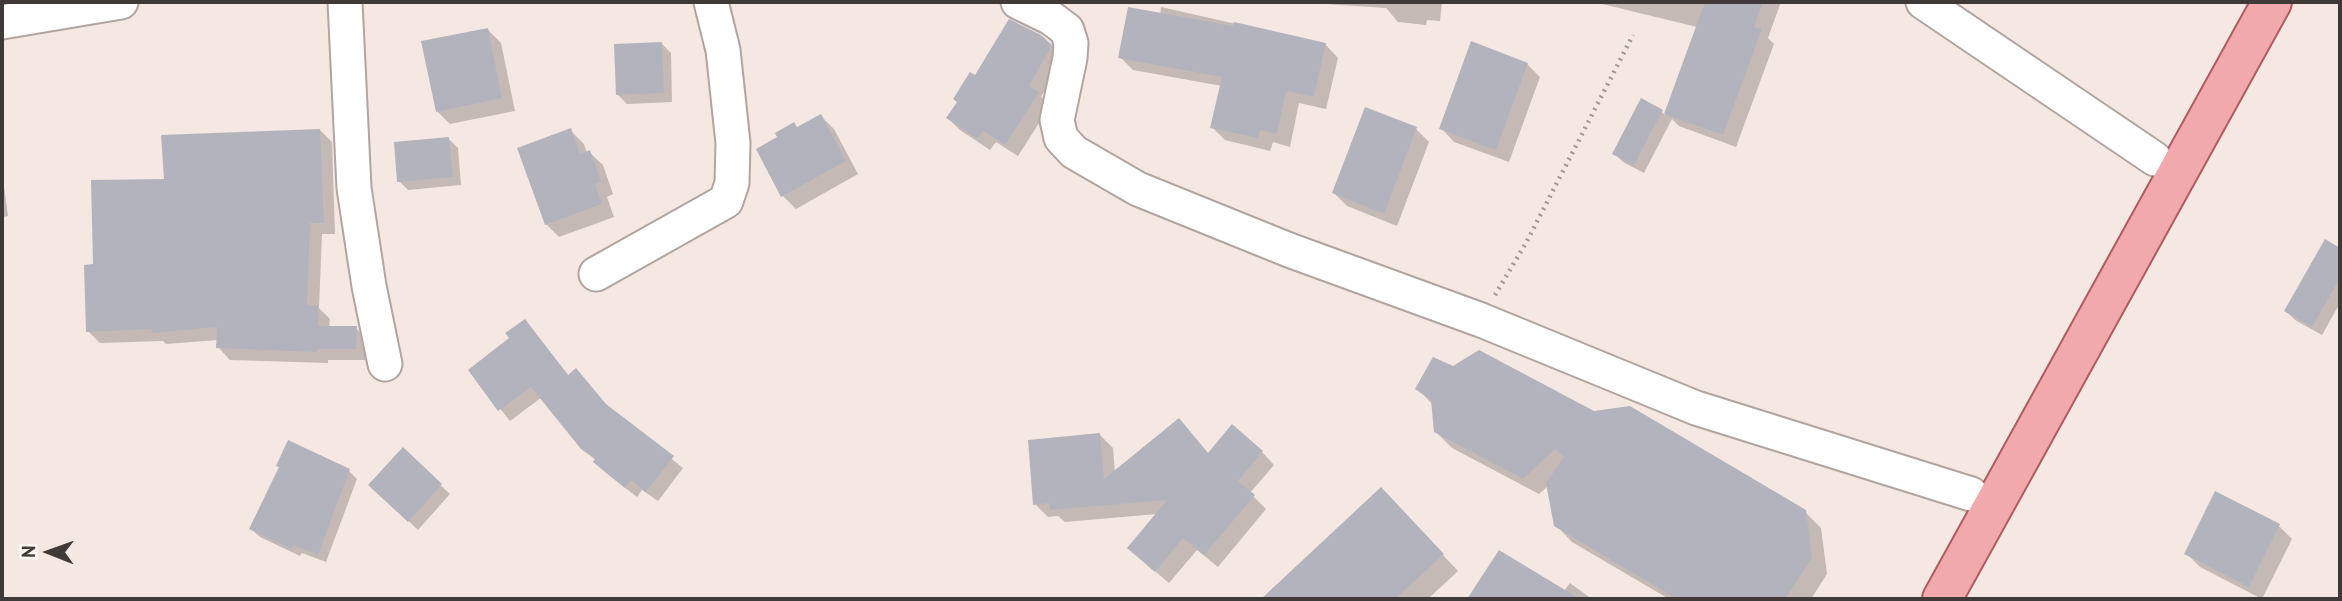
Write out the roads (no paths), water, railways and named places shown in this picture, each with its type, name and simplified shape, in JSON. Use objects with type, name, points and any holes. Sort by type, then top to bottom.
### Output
[{"type":"main road","points":[[1912,599],[2242,2]]},
{"type":"main road","points":[[1942,599],[2272,2]]},
{"type":"street","points":[[2,22],[121,2]]},
{"type":"street","points":[[345,2],[354,188],[369,286],[385,364]]},
{"type":"street","points":[[596,274],[726,201],[732,183],[733,143],[723,50],[711,2]]},
{"type":"street","points":[[1018,2],[1051,18],[1066,30],[1071,43],[1057,120],[1061,138],[1074,152],[1150,194],[1289,250],[1481,320],[1696,408],[1971,494]]},
{"type":"street","points":[[1923,2],[2155,159]]}]
